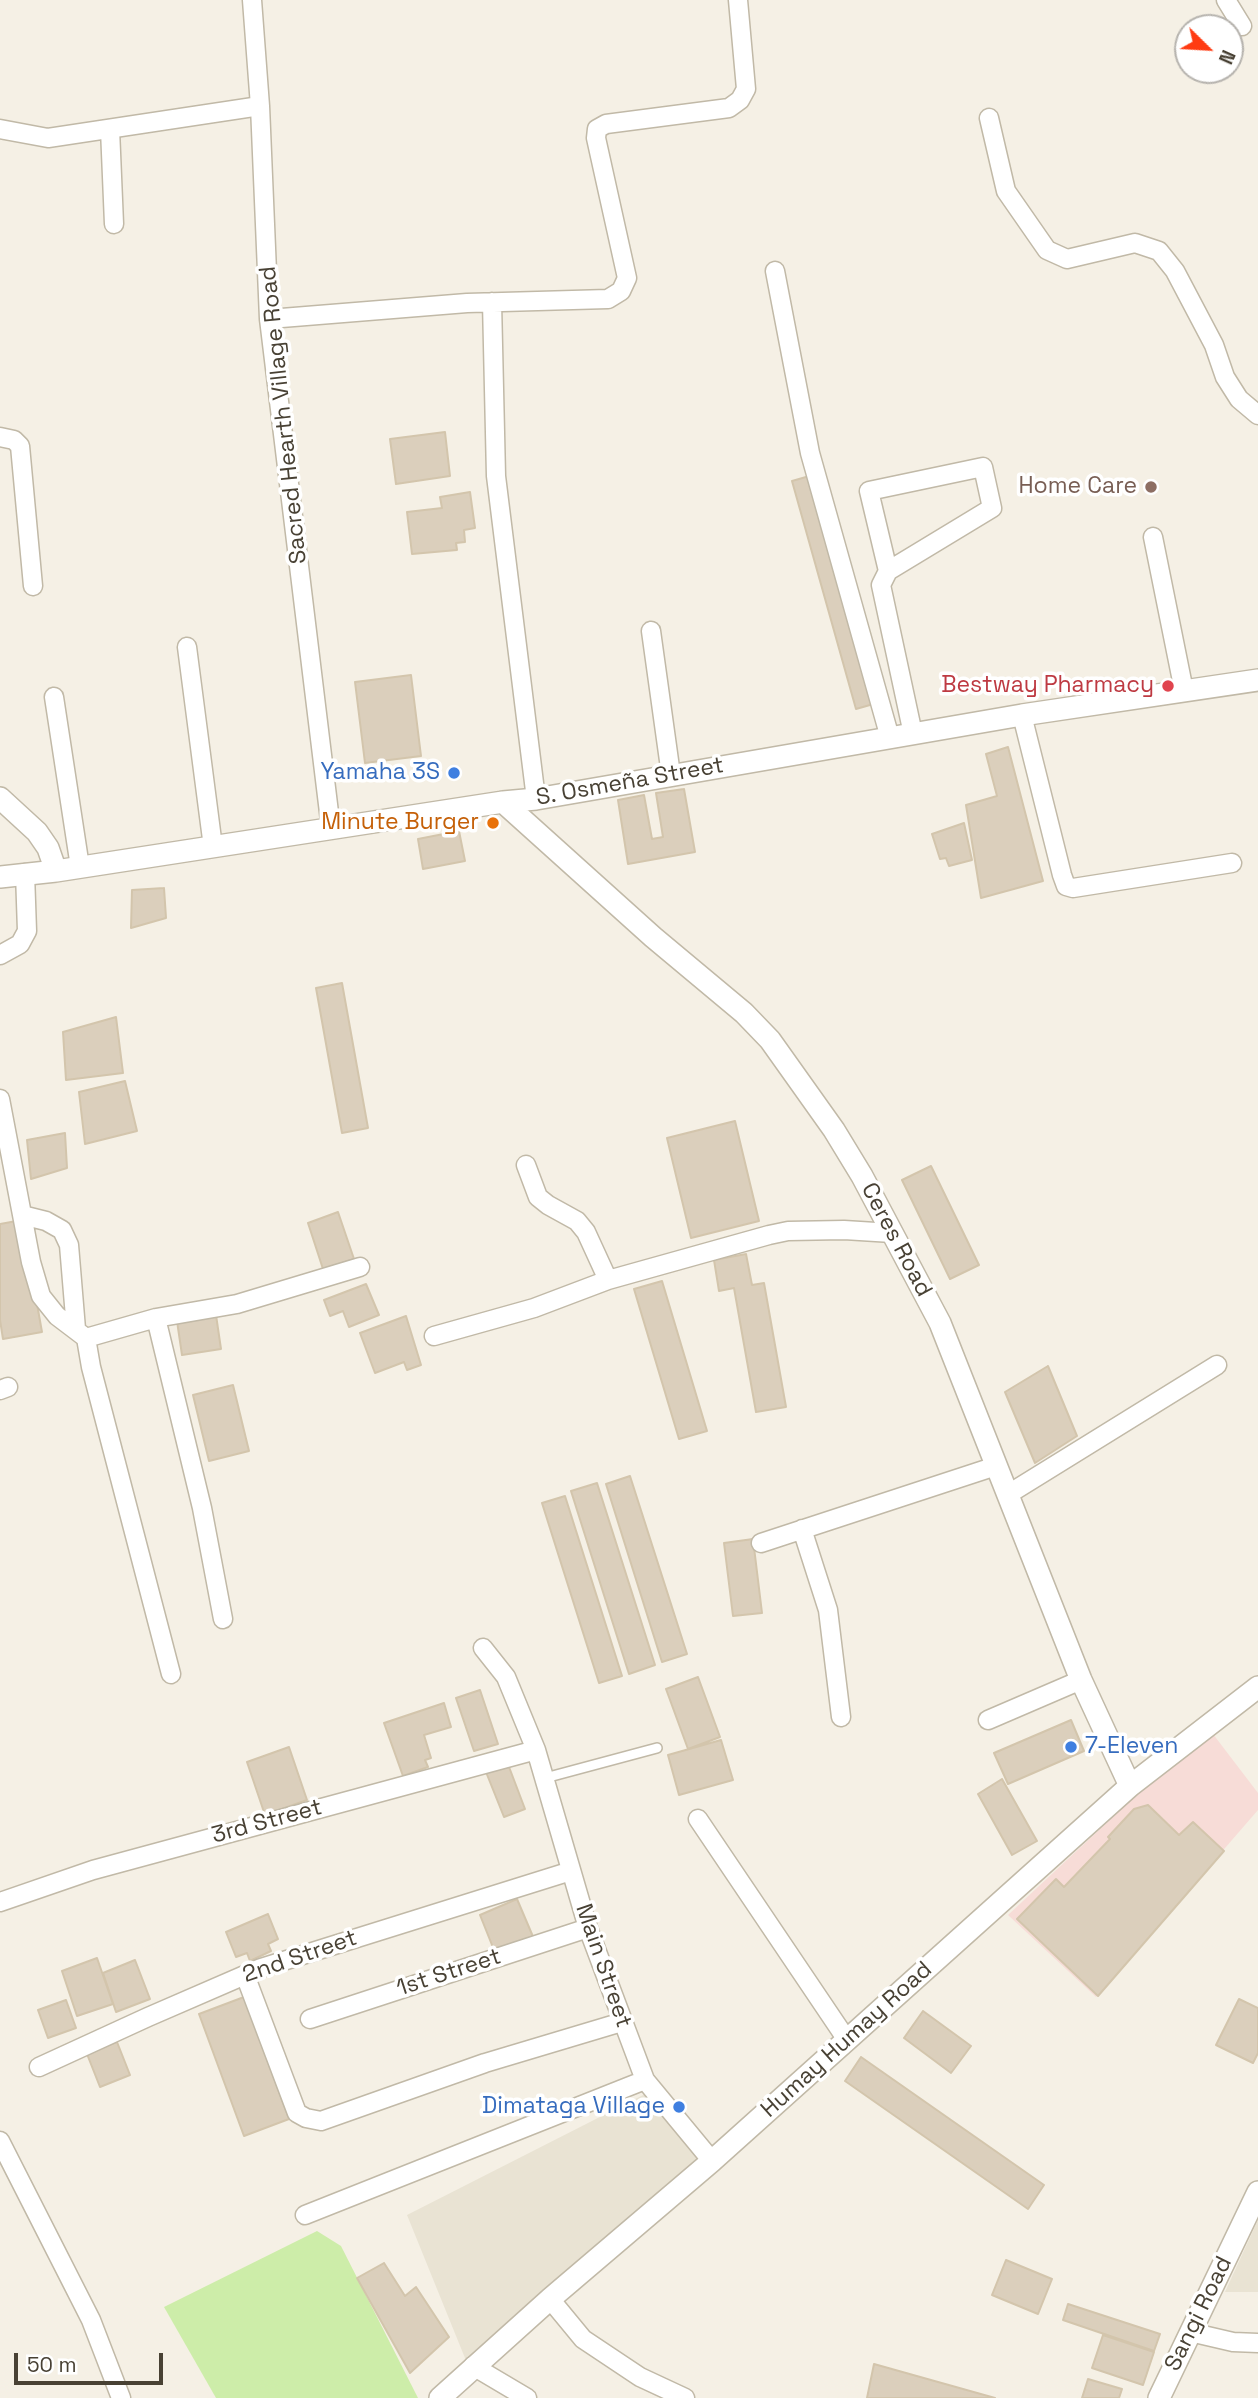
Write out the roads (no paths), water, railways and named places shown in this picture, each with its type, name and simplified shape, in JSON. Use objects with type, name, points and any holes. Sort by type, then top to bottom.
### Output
[{"type":"street","name":"Sacred Hearth Village Road","points":[[252,0],[270,319],[331,829]]},
{"type":"street","points":[[270,319],[492,302],[608,299],[621,291],[626,278],[596,138],[597,129],[606,124],[729,108],[740,100],[746,89],[738,0]]},
{"type":"street","points":[[0,129],[48,138],[260,106]]},
{"type":"street","points":[[989,118],[1006,191],[1047,250],[1067,259],[1135,243],[1158,251],[1175,271],[1214,345],[1225,377],[1239,399],[1258,415]]},
{"type":"street","points":[[110,129],[114,224]]},
{"type":"street","points":[[775,271],[810,453],[890,738]]},
{"type":"street","points":[[492,302],[496,476],[536,799]]},
{"type":"street","points":[[0,437],[14,440],[20,446],[33,586]]},
{"type":"street","points":[[888,571],[869,491],[983,467],[992,508],[888,571],[881,585],[913,734]]},
{"type":"street","points":[[1153,537],[1184,691]]},
{"type":"street","points":[[652,631],[671,775]]},
{"type":"street","points":[[187,647],[213,847]]},
{"type":"street","name":"S. Osmeña Street","points":[[0,877],[56,871],[536,799],[1022,715],[1258,680]]},
{"type":"street","points":[[54,697],[80,867]]},
{"type":"street","points":[[1022,715],[1066,887],[1232,863]]},
{"type":"street","points":[[0,798],[37,832],[48,848],[56,871]]},
{"type":"street","name":"Ceres Road","points":[[503,802],[653,937],[744,1013],[770,1040],[834,1130],[940,1323],[1081,1680],[1130,1786]]},
{"type":"street","points":[[0,955],[20,944],[27,931],[24,873]]},
{"type":"street","points":[[0,1098],[31,1262],[41,1296],[57,1316],[81,1333],[236,1304],[360,1267]]},
{"type":"street","points":[[526,1165],[538,1197],[577,1221],[586,1231],[608,1279]]},
{"type":"street","points":[[22,1215],[46,1221],[62,1230],[69,1245],[81,1333],[171,1674]]},
{"type":"street","points":[[434,1336],[534,1308],[608,1279],[788,1231],[892,1233]]},
{"type":"street","points":[[156,1318],[202,1508],[223,1619]]},
{"type":"street","points":[[1007,1495],[1217,1366]]},
{"type":"street","points":[[761,1543],[996,1466]]},
{"type":"street","points":[[802,1529],[828,1610],[841,1717]]},
{"type":"street","name":"Main Street","points":[[483,1648],[506,1677],[536,1750],[588,1928],[645,2080],[712,2161]]},
{"type":"street","points":[[988,1720],[1081,1680]]},
{"type":"street","name":"Humay Humay Road","points":[[440,2398],[550,2299],[712,2161],[1130,1786],[1258,1687]]},
{"type":"street","name":"3rd Street","points":[[0,1902],[93,1870],[536,1750]]},
{"type":"street","points":[[698,1819],[847,2040]]},
{"type":"street","name":"2nd Street","points":[[39,2067],[148,2017],[297,1955],[571,1871]]},
{"type":"street","name":"1st Street","points":[[310,2019],[588,1928]]},
{"type":"street","points":[[245,1976],[297,2113],[321,2121],[485,2063],[622,2022]]},
{"type":"street","points":[[305,2215],[645,2080]]},
{"type":"street","points":[[0,2141],[91,2320],[121,2398]]},
{"type":"street","name":"Sangi Road","points":[[1159,2398],[1258,2192]]},
{"type":"street","points":[[550,2299],[583,2339],[640,2377],[685,2398]]},
{"type":"street","points":[[1190,2332],[1233,2342],[1258,2343]]},
{"type":"street","points":[[474,2366],[527,2398]]},
{"type":"lane","points":[[545,1778],[657,1748]]},
{"type":"place","name":"Home Care","points":[[1151,487]]},
{"type":"place","name":"Bestway Pharmacy","points":[[1168,686]]},
{"type":"place","name":"Yamaha 3S","points":[[454,773]]},
{"type":"place","name":"Minute Burger","points":[[493,823]]},
{"type":"place","name":"7-Eleven","points":[[1071,1747]]},
{"type":"place","name":"Dimataga Village","points":[[679,2107]]}]
